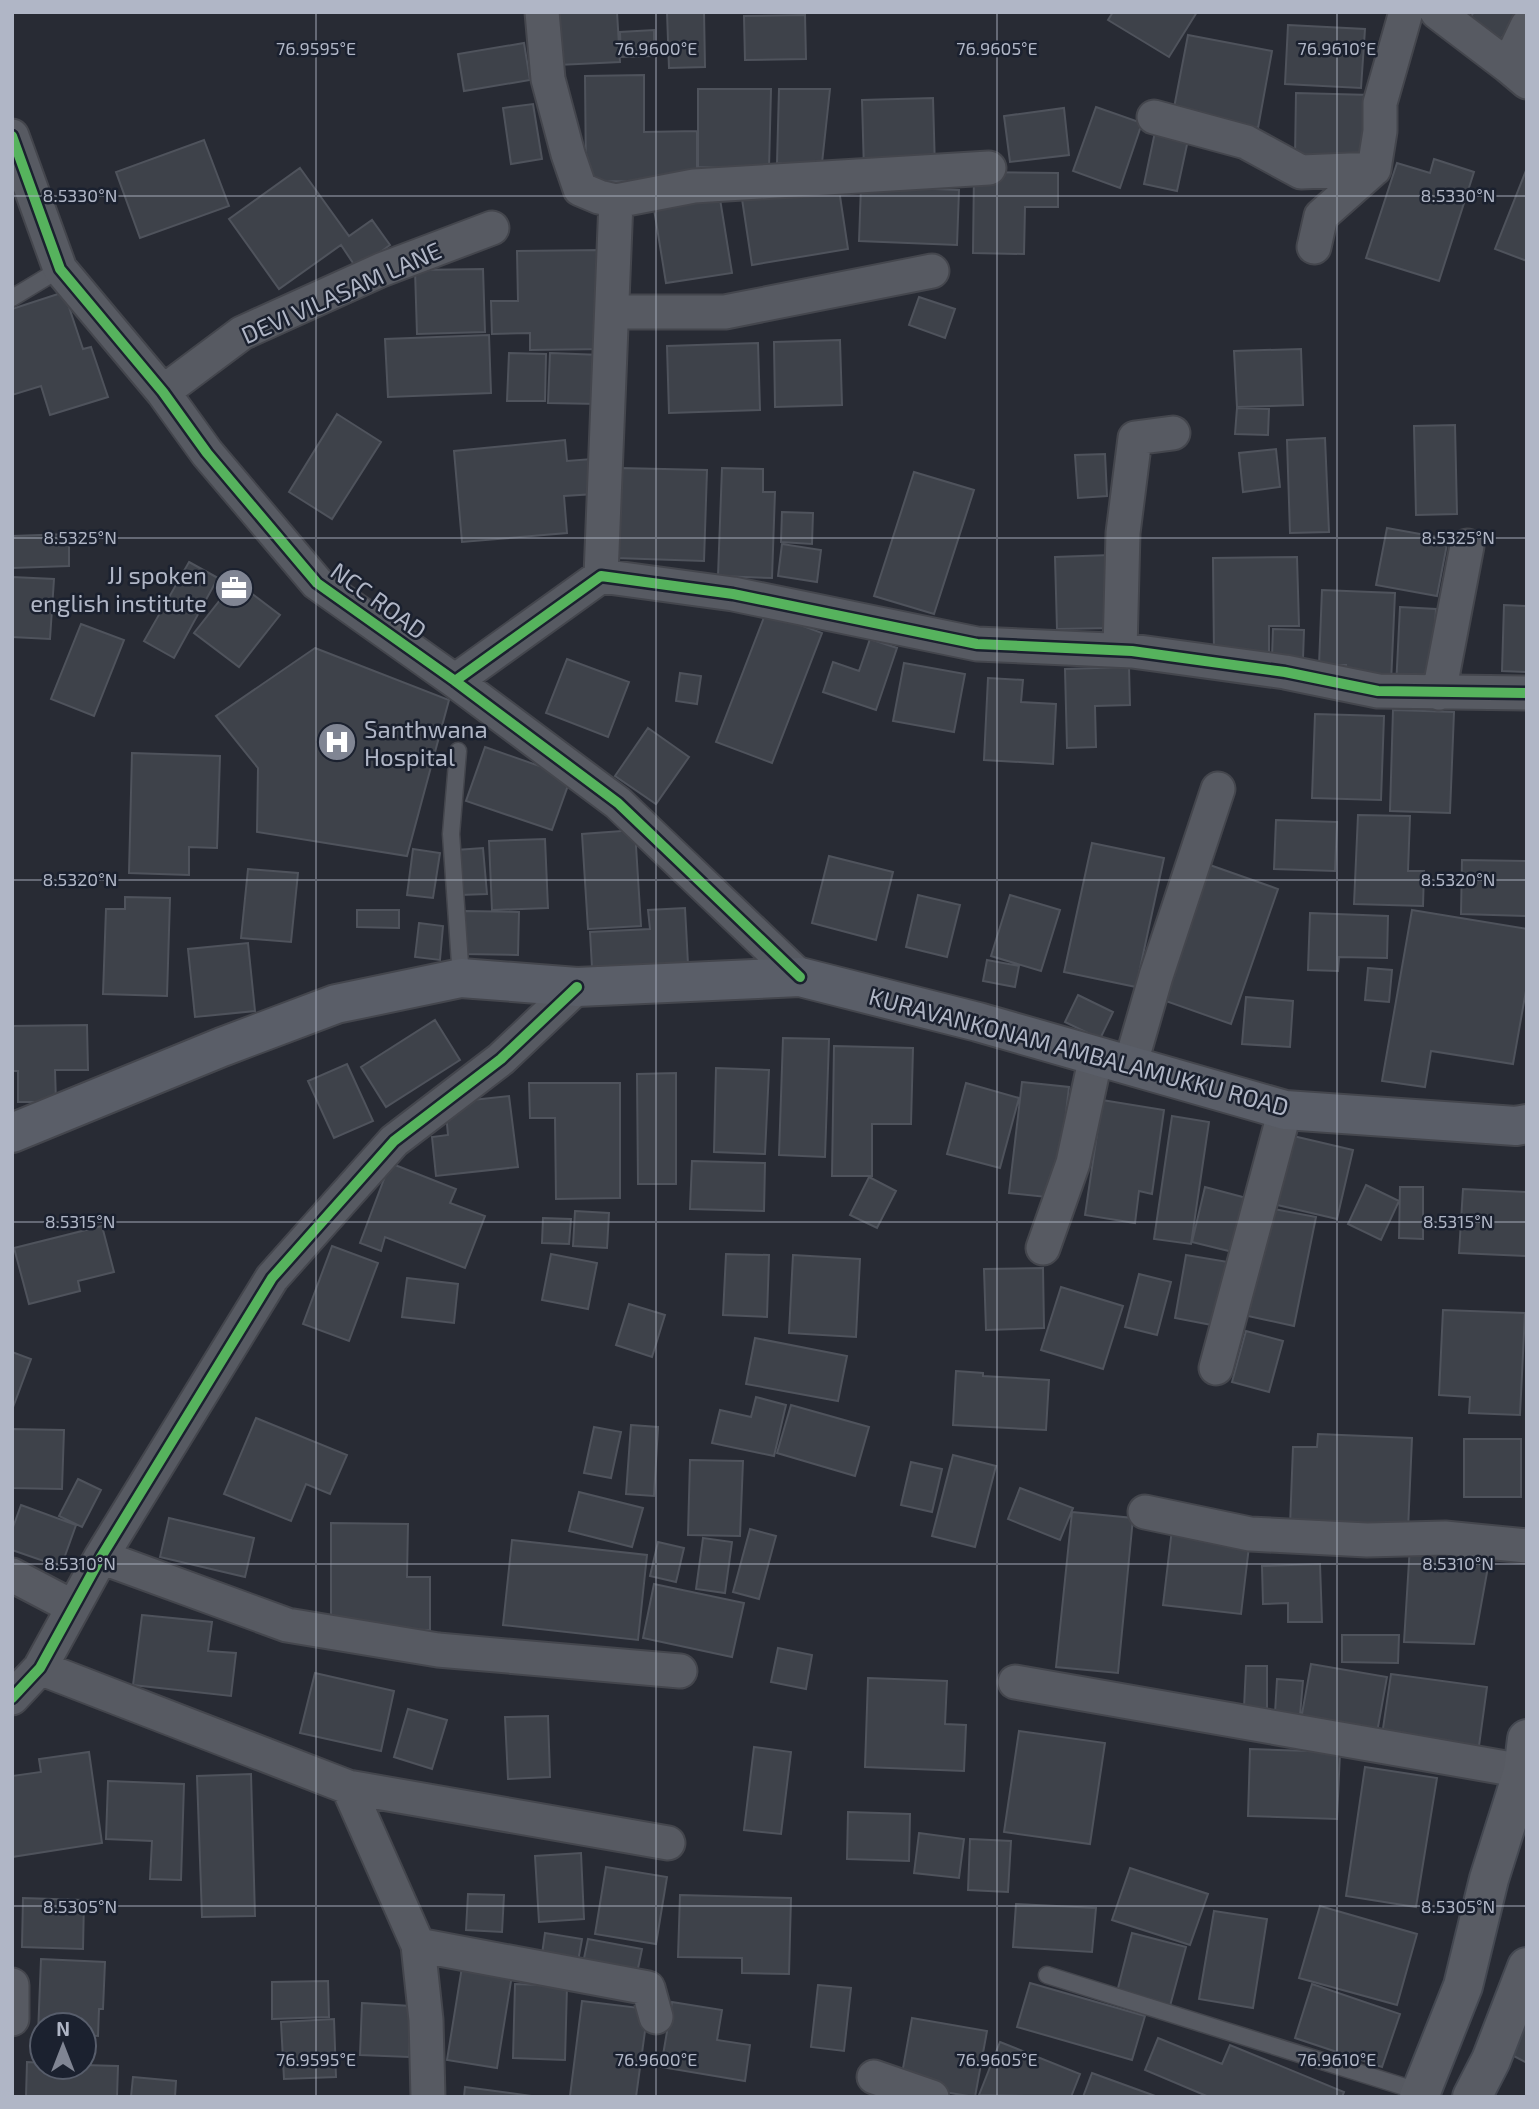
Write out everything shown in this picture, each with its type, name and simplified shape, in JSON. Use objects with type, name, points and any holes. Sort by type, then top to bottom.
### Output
[{"type":"main road","name":"KURAVANKONAM AMBALAMUKKU ROAD","points":[[12,1133],[222,1047],[336,1004],[461,978],[577,987],[800,977],[978,1023],[1285,1110],[1524,1123]]},
{"type":"main road","points":[[1420,2095],[1464,1986],[1489,1879],[1525,1755]]},
{"type":"main road","points":[[1472,2097],[1491,2060],[1527,1967]]},
{"type":"street","points":[[542,12],[548,79],[568,154],[580,189],[598,197],[616,201],[694,187],[989,168]]},
{"type":"street","points":[[1314,247],[1321,216],[1374,169],[1380,131],[1380,103],[1406,12]]},
{"type":"street","points":[[1437,12],[1517,74],[1527,26]]},
{"type":"street","points":[[1154,117],[1245,142],[1301,172],[1374,169]]},
{"type":"street","name":"NCC ROAD","points":[[12,136],[60,269],[163,392],[207,453],[317,583],[455,681],[618,803],[800,977]]},
{"type":"street","points":[[601,576],[616,201]]},
{"type":"street","name":"DEVI VILASAM LANE","points":[[163,392],[242,333],[381,270],[492,228]]},
{"type":"street","points":[[612,312],[725,312],[932,271]]},
{"type":"street","points":[[1120,650],[1123,533],[1135,438],[1173,433]]},
{"type":"street","points":[[1439,693],[1467,546]]},
{"type":"street","points":[[455,681],[601,576],[733,594],[976,644],[1120,650],[1285,671],[1378,691],[1527,693]]},
{"type":"street","points":[[1043,1248],[1113,1061],[1156,976],[1218,789]]},
{"type":"street","points":[[12,1698],[40,1668],[101,1558],[272,1278],[394,1141],[501,1059],[577,987]]},
{"type":"street","points":[[1216,1368],[1285,1110]]},
{"type":"street","points":[[1145,1512],[1250,1534],[1367,1540],[1445,1538],[1527,1546]]},
{"type":"street","points":[[101,1558],[287,1625],[438,1650],[680,1671]]},
{"type":"street","points":[[12,1575],[73,1607]]},
{"type":"street","points":[[40,1668],[348,1787],[668,1843]]},
{"type":"street","points":[[1015,1682],[1525,1755]]},
{"type":"street","points":[[348,1787],[418,1945],[426,2020],[428,2097]]},
{"type":"street","points":[[418,1945],[648,1988],[656,2017]]},
{"type":"street","points":[[12,1985],[12,2019]]},
{"type":"street","points":[[874,2077],[932,2097]]},
{"type":"lane","points":[[12,298],[60,269]]},
{"type":"lane","points":[[458,751],[452,834],[461,978]]},
{"type":"lane","points":[[1047,1975],[1420,2095]]},
{"type":"building","points":[[555,12],[617,12],[620,62],[558,65]]},
{"type":"building","points":[[667,12],[704,12],[705,67],[669,68]]},
{"type":"building","points":[[1113,12],[1197,12],[1169,57],[1108,20]]},
{"type":"building","points":[[1474,12],[1519,12],[1501,39],[1470,18]]},
{"type":"building","points":[[805,15],[806,59],[745,60],[744,16]]},
{"type":"building","points":[[1288,25],[1365,29],[1361,88],[1285,84]]},
{"type":"building","points":[[654,30],[654,56],[621,57],[620,32]]},
{"type":"building","points":[[1188,35],[1272,51],[1258,128],[1173,113]]},
{"type":"building","points":[[524,43],[530,80],[464,91],[458,54]]},
{"type":"building","points":[[644,75],[644,132],[697,131],[697,182],[586,181],[585,76]]},
{"type":"building","points":[[698,89],[771,89],[769,169],[698,167]]},
{"type":"building","points":[[779,89],[830,89],[822,163],[777,163]]},
{"type":"building","points":[[1296,93],[1371,95],[1369,159],[1295,157]]},
{"type":"building","points":[[933,98],[935,169],[864,171],[862,100]]},
{"type":"building","points":[[533,104],[542,159],[511,164],[503,108]]},
{"type":"building","points":[[1096,107],[1142,123],[1120,188],[1073,171]]},
{"type":"building","points":[[1064,108],[1069,155],[1010,162],[1004,116]]},
{"type":"building","points":[[1155,132],[1188,140],[1177,191],[1144,184]]},
{"type":"building","points":[[204,140],[229,206],[140,238],[116,172]]},
{"type":"building","points":[[1434,159],[1474,172],[1439,281],[1366,258],[1397,163],[1430,173]]},
{"type":"building","points":[[300,168],[349,236],[372,220],[390,245],[357,269],[341,245],[279,289],[229,219]]},
{"type":"building","points":[[1527,168],[1527,261],[1495,249]]},
{"type":"building","points":[[974,172],[1058,173],[1058,207],[1025,207],[1024,254],[973,253]]},
{"type":"building","points":[[838,183],[848,249],[752,265],[742,199]]},
{"type":"building","points":[[861,186],[959,190],[957,245],[859,241]]},
{"type":"building","points":[[720,199],[732,273],[666,283],[654,209]]},
{"type":"building","points":[[603,250],[604,349],[530,350],[530,333],[492,334],[491,301],[518,301],[517,251]]},
{"type":"building","points":[[483,269],[485,332],[417,334],[415,270]]},
{"type":"building","points":[[64,292],[83,349],[91,347],[108,397],[50,415],[41,386],[12,395],[12,309]]},
{"type":"building","points":[[919,297],[955,309],[945,338],[909,325]]},
{"type":"building","points":[[489,335],[491,393],[388,397],[385,339]]},
{"type":"building","points":[[840,340],[842,405],[775,407],[774,342]]},
{"type":"building","points":[[758,343],[760,410],[669,413],[667,346]]},
{"type":"building","points":[[1301,349],[1303,405],[1237,407],[1234,351]]},
{"type":"building","points":[[509,353],[546,354],[545,401],[507,401]]},
{"type":"building","points":[[550,353],[601,355],[599,404],[548,403]]},
{"type":"building","points":[[1237,408],[1269,409],[1268,435],[1235,434]]},
{"type":"building","points":[[337,414],[381,442],[332,519],[289,492]]},
{"type":"building","points":[[1455,425],[1457,514],[1416,515],[1414,426]]},
{"type":"building","points":[[1325,438],[1329,532],[1290,533],[1287,440]]},
{"type":"building","points":[[565,440],[567,461],[592,459],[595,494],[564,496],[567,533],[462,542],[454,451]]},
{"type":"building","points":[[1276,449],[1280,487],[1243,492],[1239,453]]},
{"type":"building","points":[[1105,454],[1107,496],[1078,498],[1075,455]]},
{"type":"building","points":[[620,468],[707,470],[704,561],[616,558]]},
{"type":"building","points":[[722,468],[763,469],[763,492],[775,492],[772,578],[718,576]]},
{"type":"building","points":[[914,472],[974,490],[934,614],[874,596]]},
{"type":"building","points":[[782,512],[813,513],[812,544],[781,542]]},
{"type":"building","points":[[1387,528],[1448,539],[1437,596],[1376,585]]},
{"type":"building","points":[[69,534],[69,566],[12,568],[12,536]]},
{"type":"building","points":[[782,544],[821,550],[817,582],[778,576]]},
{"type":"building","points":[[1110,555],[1112,628],[1057,629],[1055,557]]},
{"type":"building","points":[[1297,557],[1299,626],[1269,626],[1269,654],[1214,656],[1213,558]]},
{"type":"building","points":[[189,562],[218,578],[174,658],[144,641]]},
{"type":"building","points":[[12,577],[54,579],[50,639],[12,637]]},
{"type":"building","points":[[235,581],[280,615],[239,667],[194,633]]},
{"type":"building","points":[[1322,590],[1395,593],[1391,683],[1346,682],[1346,665],[1319,665]]},
{"type":"building","points":[[1504,605],[1527,606],[1527,672],[1502,671]]},
{"type":"building","points":[[1400,607],[1436,609],[1431,689],[1396,687]]},
{"type":"building","points":[[766,612],[822,633],[772,763],[716,742]]},
{"type":"building","points":[[81,624],[124,640],[94,716],[51,699]]},
{"type":"building","points":[[1273,629],[1304,630],[1303,659],[1272,657]]},
{"type":"building","points":[[870,639],[897,648],[876,710],[823,692],[833,662],[859,671]]},
{"type":"building","name":"Santhwana Hospital","points":[[315,648],[449,700],[407,856],[257,832],[258,768],[216,716]]},
{"type":"building","points":[[567,659],[629,682],[608,737],[546,713]]},
{"type":"building","points":[[904,663],[965,674],[954,732],[893,721]]},
{"type":"building","points":[[1129,667],[1130,705],[1095,706],[1096,747],[1067,748],[1065,669]]},
{"type":"building","points":[[680,673],[701,676],[697,704],[676,701]]},
{"type":"building","points":[[988,678],[1023,680],[1021,702],[1056,704],[1053,764],[984,760]]},
{"type":"building","points":[[1393,710],[1454,712],[1450,813],[1390,811]]},
{"type":"building","points":[[1315,714],[1384,716],[1381,800],[1312,798]]},
{"type":"building","points":[[648,728],[689,757],[656,804],[615,776]]},
{"type":"building","points":[[485,747],[571,777],[552,830],[466,801]]},
{"type":"building","points":[[132,753],[220,756],[217,848],[189,847],[189,875],[129,873]]},
{"type":"building","points":[[1358,815],[1410,816],[1408,871],[1424,871],[1423,906],[1354,904]]},
{"type":"building","points":[[1276,820],[1337,822],[1335,871],[1274,869]]},
{"type":"building","points":[[635,830],[641,926],[588,929],[582,834]]},
{"type":"building","points":[[545,839],[548,908],[492,910],[489,841]]},
{"type":"building","points":[[1092,843],[1164,858],[1136,987],[1064,972]]},
{"type":"building","points":[[483,848],[487,894],[460,895],[456,850]]},
{"type":"building","points":[[413,849],[440,853],[433,898],[407,895]]},
{"type":"building","points":[[829,856],[893,872],[876,940],[812,923]]},
{"type":"building","points":[[1462,860],[1527,861],[1527,916],[1461,914]]},
{"type":"building","points":[[1207,864],[1278,889],[1231,1024],[1160,999]]},
{"type":"building","points":[[248,869],[298,873],[291,942],[241,938]]},
{"type":"building","points":[[918,895],[960,905],[947,957],[906,947]]},
{"type":"building","points":[[1010,895],[1060,910],[1041,971],[991,956]]},
{"type":"building","points":[[125,897],[170,898],[167,996],[103,994],[106,909],[125,909]]},
{"type":"building","points":[[685,908],[688,964],[592,968],[590,932],[650,929],[648,910]]},
{"type":"building","points":[[357,910],[399,910],[399,928],[357,927]]},
{"type":"building","points":[[1412,910],[1527,929],[1527,985],[1513,1064],[1431,1051],[1425,1087],[1382,1081]]},
{"type":"building","points":[[465,911],[519,912],[518,955],[464,954]]},
{"type":"building","points":[[1310,913],[1388,916],[1387,958],[1339,957],[1338,971],[1308,970]]},
{"type":"building","points":[[419,923],[443,926],[440,960],[415,957]]},
{"type":"building","points":[[248,943],[255,1011],[195,1017],[188,949]]},
{"type":"building","points":[[987,960],[1019,966],[1015,987],[983,981]]},
{"type":"building","points":[[1368,968],[1392,970],[1389,1002],[1365,1000]]},
{"type":"building","points":[[1078,995],[1113,1012],[1100,1039],[1065,1022]]},
{"type":"building","points":[[1246,997],[1293,1001],[1290,1047],[1242,1044]]},
{"type":"building","points":[[435,1020],[460,1060],[386,1107],[361,1067]]},
{"type":"building","points":[[87,1025],[88,1070],[55,1070],[56,1102],[18,1102],[18,1071],[12,1071],[12,1026]]},
{"type":"building","points":[[783,1038],[829,1039],[825,1157],[779,1155]]},
{"type":"building","points":[[834,1046],[913,1048],[911,1124],[872,1124],[872,1176],[832,1176]]},
{"type":"building","points":[[347,1064],[373,1121],[334,1138],[308,1081]]},
{"type":"building","points":[[716,1068],[769,1070],[765,1154],[714,1152]]},
{"type":"building","points":[[676,1073],[676,1184],[638,1184],[637,1074]]},
{"type":"building","points":[[1022,1082],[1069,1087],[1056,1198],[1009,1193]]},
{"type":"building","points":[[529,1083],[620,1083],[620,1198],[556,1199],[555,1118],[530,1118]]},
{"type":"building","points":[[966,1083],[1019,1098],[1000,1168],[947,1154]]},
{"type":"building","points":[[509,1096],[518,1167],[436,1176],[432,1137],[448,1135],[445,1103]]},
{"type":"building","points":[[1102,1100],[1164,1110],[1152,1194],[1139,1191],[1135,1223],[1085,1215]]},
{"type":"building","points":[[1172,1116],[1209,1122],[1191,1244],[1154,1239]]},
{"type":"building","points":[[1289,1135],[1353,1150],[1337,1219],[1273,1204]]},
{"type":"building","points":[[692,1161],[765,1163],[764,1211],[690,1209]]},
{"type":"building","points":[[390,1163],[456,1189],[450,1203],[485,1216],[465,1268],[385,1237],[381,1251],[360,1243]]},
{"type":"building","points":[[869,1177],[896,1191],[877,1228],[850,1215]]},
{"type":"building","points":[[1366,1185],[1399,1201],[1381,1240],[1348,1224]]},
{"type":"building","points":[[1205,1187],[1254,1200],[1241,1254],[1192,1242]]},
{"type":"building","points":[[1400,1187],[1423,1187],[1423,1239],[1399,1238]]},
{"type":"building","points":[[1463,1189],[1527,1192],[1527,1256],[1459,1253]]},
{"type":"building","points":[[1269,1208],[1316,1217],[1294,1326],[1248,1316]]},
{"type":"building","points":[[575,1211],[609,1213],[607,1248],[573,1246]]},
{"type":"building","points":[[543,1218],[571,1219],[569,1244],[542,1243]]},
{"type":"building","points":[[102,1226],[114,1272],[78,1281],[80,1291],[29,1304],[14,1248]]},
{"type":"building","points":[[332,1246],[378,1263],[349,1341],[303,1324]]},
{"type":"building","points":[[551,1254],[597,1263],[588,1309],[542,1300]]},
{"type":"building","points":[[726,1254],[769,1255],[767,1317],[723,1315]]},
{"type":"building","points":[[793,1255],[860,1259],[856,1337],[789,1333]]},
{"type":"building","points":[[1186,1255],[1234,1263],[1222,1327],[1175,1318]]},
{"type":"building","points":[[1043,1268],[1044,1328],[986,1330],[984,1269]]},
{"type":"building","points":[[1139,1274],[1171,1282],[1157,1335],[1125,1327]]},
{"type":"building","points":[[407,1278],[458,1284],[454,1323],[402,1317]]},
{"type":"building","points":[[1061,1287],[1123,1306],[1103,1369],[1041,1350]]},
{"type":"building","points":[[629,1304],[665,1315],[652,1357],[616,1345]]},
{"type":"building","points":[[1443,1310],[1525,1313],[1520,1415],[1469,1413],[1470,1397],[1439,1395]]},
{"type":"building","points":[[1246,1331],[1283,1341],[1269,1392],[1232,1382]]},
{"type":"building","points":[[755,1338],[847,1356],[838,1401],[746,1384]]},
{"type":"building","points":[[12,1352],[31,1359],[12,1410]]},
{"type":"building","points":[[956,1371],[983,1373],[983,1376],[1049,1380],[1046,1430],[953,1425]]},
{"type":"building","points":[[756,1397],[786,1405],[774,1456],[712,1443],[720,1410],[751,1417]]},
{"type":"building","points":[[791,1405],[869,1427],[855,1476],[777,1453]]},
{"type":"building","points":[[256,1418],[347,1455],[330,1494],[306,1484],[291,1521],[224,1494]]},
{"type":"building","points":[[631,1425],[658,1427],[654,1496],[626,1494]]},
{"type":"building","points":[[594,1427],[621,1432],[611,1478],[584,1473]]},
{"type":"building","points":[[12,1429],[64,1430],[62,1489],[12,1488]]},
{"type":"building","points":[[1318,1434],[1412,1438],[1408,1530],[1290,1526],[1293,1447],[1317,1447]]},
{"type":"building","points":[[1464,1439],[1521,1439],[1521,1497],[1464,1497]]},
{"type":"building","points":[[953,1455],[996,1466],[975,1547],[932,1536]]},
{"type":"building","points":[[690,1460],[743,1461],[740,1536],[688,1535]]},
{"type":"building","points":[[911,1462],[942,1469],[932,1512],[901,1505]]},
{"type":"building","points":[[78,1479],[101,1490],[82,1527],[59,1516]]},
{"type":"building","points":[[1020,1488],[1073,1508],[1060,1540],[1008,1519]]},
{"type":"building","points":[[579,1492],[643,1508],[632,1547],[569,1531]]},
{"type":"building","points":[[21,1505],[76,1525],[61,1567],[12,1550],[12,1530]]},
{"type":"building","points":[[1072,1512],[1133,1518],[1118,1673],[1056,1667]]},
{"type":"building","points":[[169,1518],[254,1538],[245,1577],[160,1557]]},
{"type":"building","points":[[331,1523],[408,1524],[407,1577],[430,1577],[430,1630],[331,1628]]},
{"type":"building","points":[[750,1529],[776,1536],[759,1599],[733,1592]]},
{"type":"building","points":[[1172,1529],[1250,1538],[1241,1614],[1163,1605]]},
{"type":"building","points":[[703,1538],[732,1542],[725,1593],[696,1589]]},
{"type":"building","points":[[512,1540],[647,1555],[638,1640],[503,1625]]},
{"type":"building","points":[[658,1542],[684,1548],[676,1582],[650,1576]]},
{"type":"building","points":[[1410,1545],[1492,1545],[1474,1644],[1404,1642]]},
{"type":"building","points":[[1320,1564],[1322,1622],[1288,1622],[1288,1603],[1263,1604],[1262,1566]]},
{"type":"building","points":[[654,1584],[744,1603],[732,1657],[643,1638]]},
{"type":"building","points":[[142,1615],[212,1622],[208,1651],[236,1653],[231,1696],[133,1685]]},
{"type":"building","points":[[1342,1635],[1399,1635],[1398,1663],[1342,1662]]},
{"type":"building","points":[[778,1648],[812,1655],[806,1689],[771,1682]]},
{"type":"building","points":[[1311,1664],[1387,1677],[1376,1738],[1300,1725]]},
{"type":"building","points":[[1246,1666],[1267,1666],[1267,1708],[1244,1708]]},
{"type":"building","points":[[315,1673],[394,1691],[381,1751],[300,1733]]},
{"type":"building","points":[[1391,1674],[1487,1687],[1479,1746],[1382,1735]]},
{"type":"building","points":[[868,1678],[947,1681],[945,1724],[966,1725],[964,1771],[865,1767]]},
{"type":"building","points":[[1277,1679],[1303,1681],[1300,1715],[1275,1713]]},
{"type":"building","points":[[408,1709],[447,1720],[432,1769],[394,1757]]},
{"type":"building","points":[[548,1716],[550,1777],[508,1779],[505,1717]]},
{"type":"building","points":[[1019,1731],[1105,1743],[1090,1844],[1004,1832]]},
{"type":"building","points":[[754,1747],[791,1752],[781,1834],[744,1830]]},
{"type":"building","points":[[1250,1749],[1340,1752],[1337,1819],[1248,1816]]},
{"type":"building","points":[[89,1752],[102,1843],[12,1857],[12,1776],[41,1772],[39,1759]]},
{"type":"building","points":[[1365,1767],[1437,1778],[1416,1907],[1346,1896]]},
{"type":"building","points":[[251,1774],[255,1916],[202,1917],[197,1776]]},
{"type":"building","points":[[108,1781],[184,1784],[181,1880],[150,1879],[152,1841],[106,1839]]},
{"type":"building","points":[[848,1812],[910,1814],[909,1861],[847,1859]]},
{"type":"building","points":[[919,1833],[964,1839],[959,1878],[914,1873]]},
{"type":"building","points":[[970,1839],[1011,1841],[1008,1892],[968,1890]]},
{"type":"building","points":[[581,1853],[584,1919],[539,1922],[535,1856]]},
{"type":"building","points":[[606,1867],[667,1877],[656,1944],[595,1934]]},
{"type":"building","points":[[1130,1868],[1208,1894],[1190,1945],[1112,1920]]},
{"type":"building","points":[[468,1894],[504,1895],[502,1932],[466,1930]]},
{"type":"building","points":[[680,1895],[791,1898],[789,1974],[742,1973],[742,1958],[678,1957]]},
{"type":"building","points":[[23,1898],[84,1900],[83,1949],[22,1947]]},
{"type":"building","points":[[1016,1904],[1096,1908],[1092,1952],[1013,1947]]},
{"type":"building","points":[[1320,1906],[1417,1934],[1397,2005],[1299,1978]]},
{"type":"building","points":[[1214,1911],[1267,1919],[1253,2008],[1199,1999]]},
{"type":"building","points":[[545,1933],[582,1939],[577,1967],[541,1961]]},
{"type":"building","points":[[1132,1933],[1186,1947],[1170,2006],[1117,1992]]},
{"type":"building","points":[[588,1939],[642,1949],[636,1978],[582,1968]]},
{"type":"building","points":[[41,1959],[105,1962],[103,2009],[99,2009],[98,2036],[98,2011],[39,2011]]},
{"type":"building","points":[[462,1967],[512,1975],[497,2068],[447,2060]]},
{"type":"building","points":[[328,1981],[329,2017],[272,2019],[272,1982]]},
{"type":"building","points":[[1030,1983],[1145,2016],[1132,2060],[1017,2027]]},
{"type":"building","points":[[515,1984],[567,1986],[565,2060],[513,2058]]},
{"type":"building","points":[[1312,1984],[1400,2014],[1382,2067],[1295,2038]]},
{"type":"building","points":[[818,1985],[851,1988],[844,2051],[811,2047]]},
{"type":"building","points":[[582,2001],[648,2009],[636,2097],[570,2096]]},
{"type":"building","points":[[672,2002],[722,2010],[717,2040],[750,2045],[745,2081],[661,2067]]},
{"type":"building","points":[[362,2003],[411,2006],[409,2057],[360,2055]]},
{"type":"building","points":[[912,2018],[987,2031],[975,2097],[900,2085]]},
{"type":"building","points":[[334,2019],[336,2077],[284,2079],[281,2022]]},
{"type":"building","points":[[1527,2021],[1527,2063],[1508,2053]]},
{"type":"building","points":[[1158,2038],[1222,2064],[1230,2045],[1344,2092],[1342,2097],[1209,2097],[1145,2070]]},
{"type":"building","points":[[1000,2042],[1080,2074],[1071,2097],[979,2095]]},
{"type":"building","points":[[27,2062],[28,2081],[98,2081],[98,2065],[118,2066],[117,2097],[26,2097]]},
{"type":"building","points":[[1092,2073],[1158,2097],[1083,2097]]},
{"type":"building","points":[[133,2077],[176,2081],[175,2097],[131,2097]]},
{"type":"building","points":[[465,2087],[539,2097],[464,2097]]},
{"type":"cycle path","points":[[12,136],[60,269],[163,392],[207,453],[317,583],[455,681],[618,803],[800,977]]},
{"type":"cycle path","points":[[455,681],[601,576],[733,594],[977,644],[1132,651],[1285,672],[1378,691],[1527,693]]},
{"type":"cycle path","points":[[12,1698],[40,1668],[101,1557],[272,1278],[394,1141],[501,1059],[577,987]]},
{"type":"place","name":"JJ spoken english institute","points":[[234,588]]},
{"type":"place","name":"Santhwana Hospital","points":[[337,742]]}]
